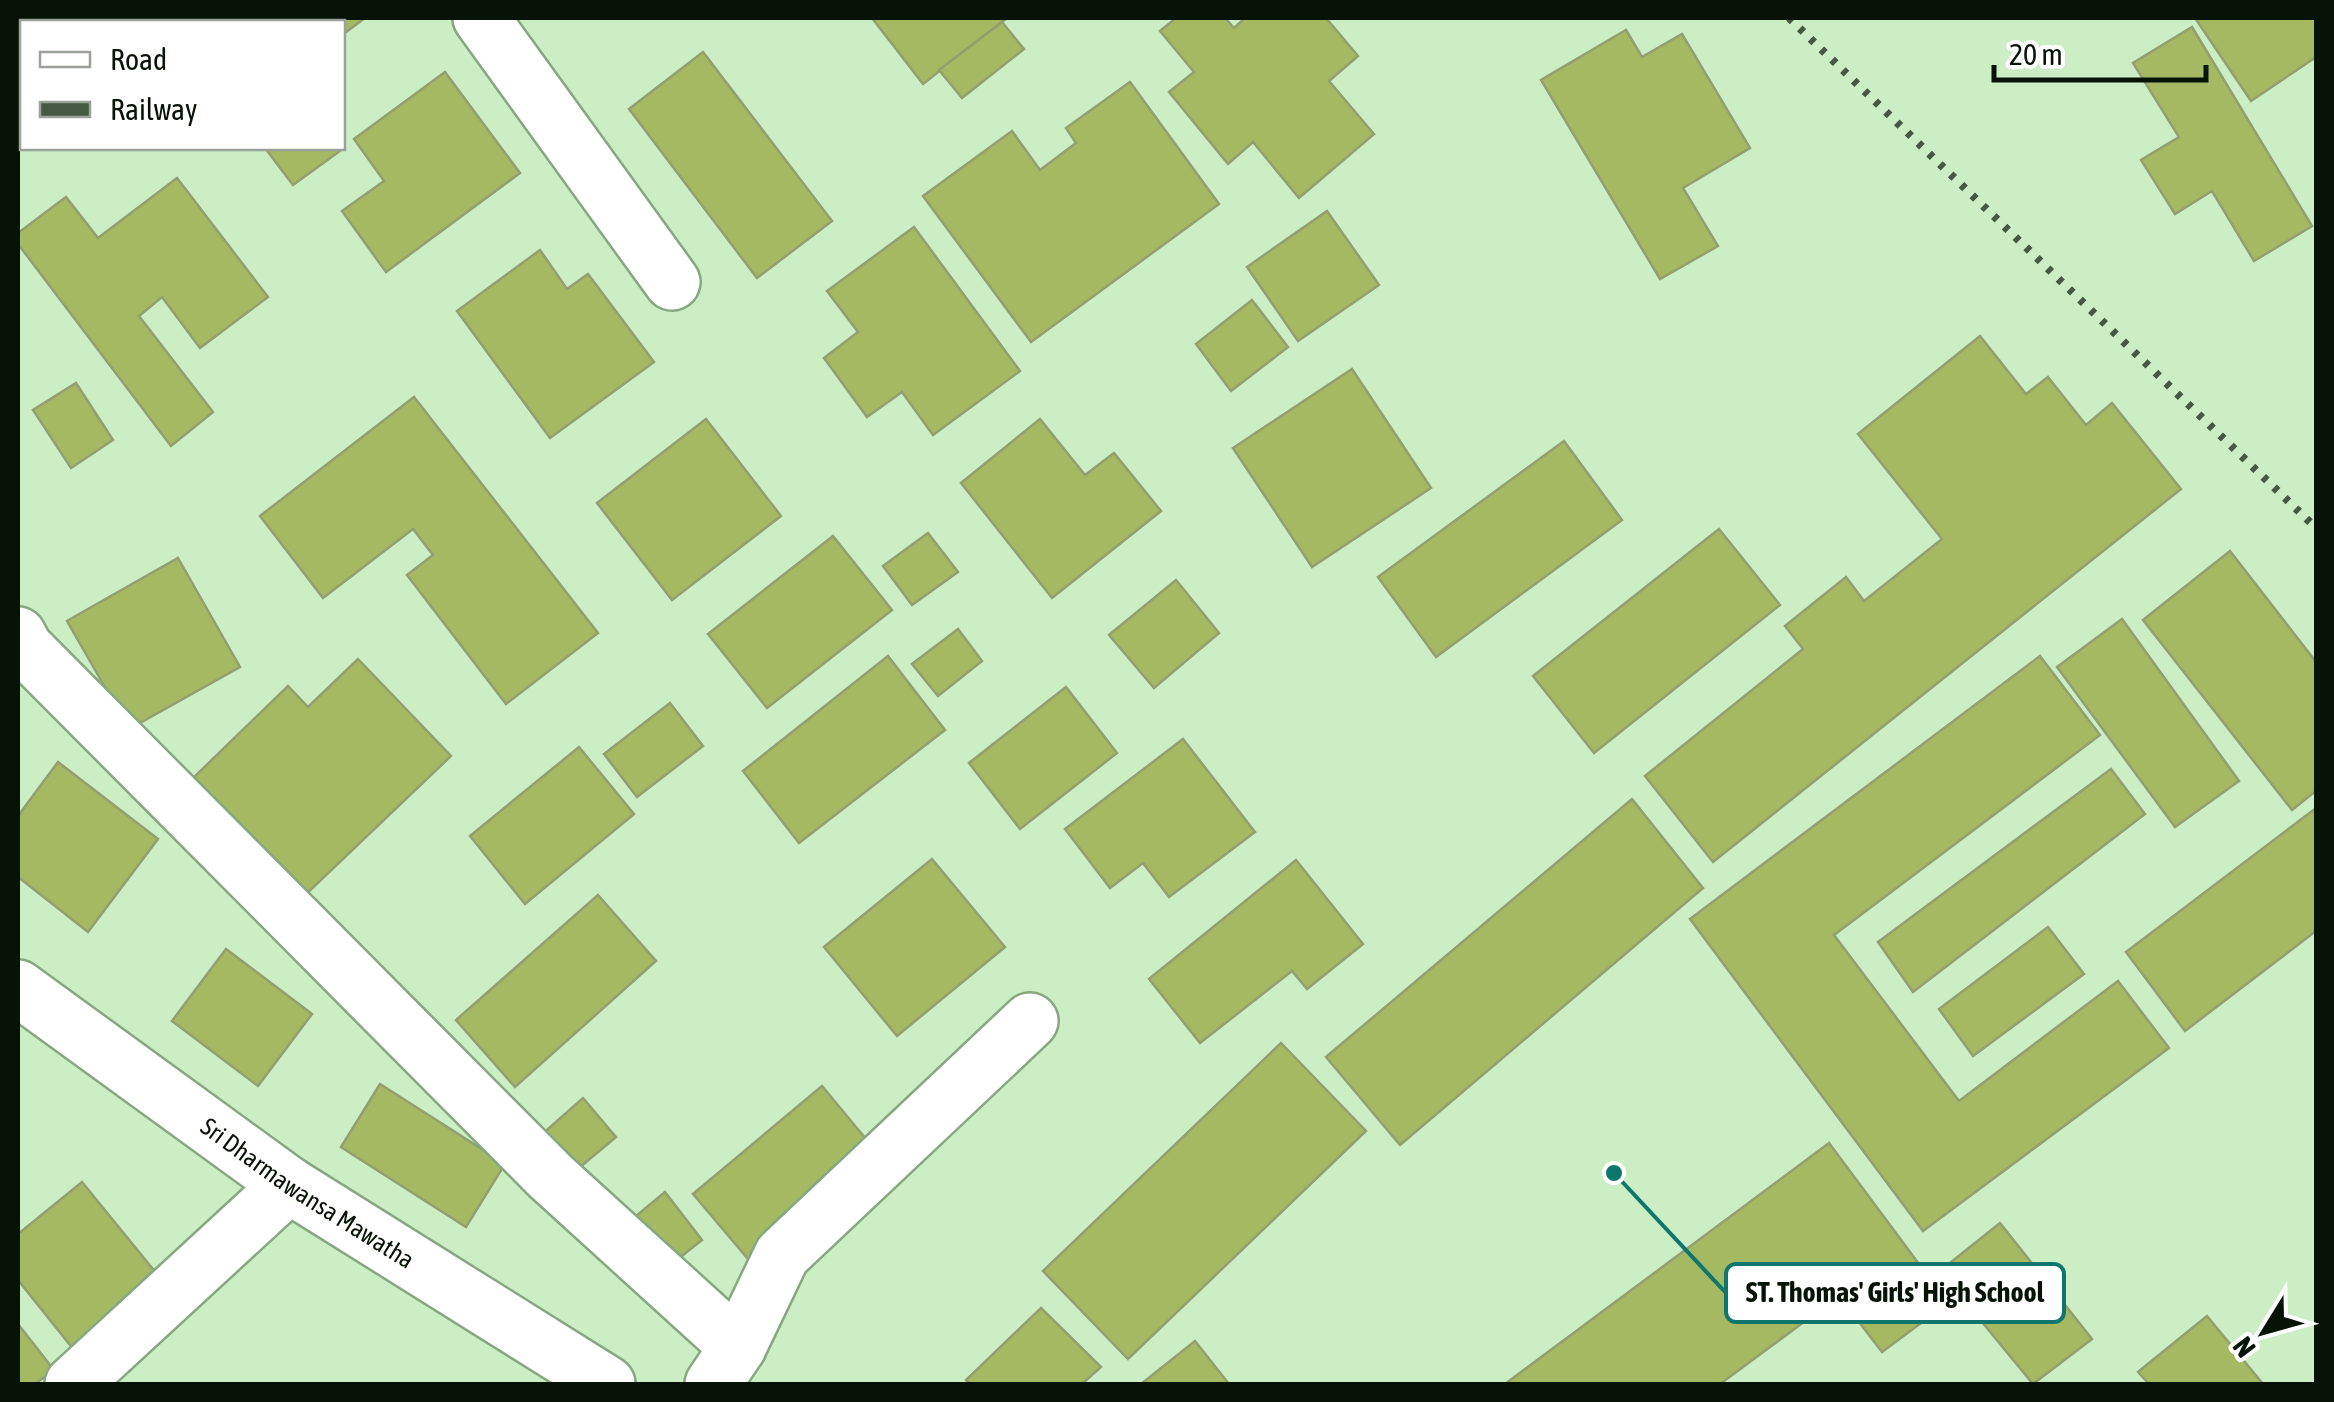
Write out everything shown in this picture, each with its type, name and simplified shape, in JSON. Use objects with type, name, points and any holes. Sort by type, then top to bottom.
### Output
[{"type":"street","points":[[481,18],[672,282]]},
{"type":"street","points":[[18,634],[25,648],[550,1176],[726,1366],[782,1255],[1030,1021]]},
{"type":"street","name":"Sri Dharmawansa Mawatha","points":[[18,988],[289,1185],[607,1384]]},
{"type":"street","points":[[73,1384],[289,1185]]},
{"type":"building","points":[[365,18],[345,33],[345,20],[202,20]]},
{"type":"building","points":[[872,18],[1007,18],[923,84]]},
{"type":"building","points":[[1176,18],[1225,18],[1234,28],[1243,18],[1326,18],[1358,56],[1329,81],[1374,134],[1299,198],[1253,142],[1228,164],[1169,92],[1194,72],[1160,31]]},
{"type":"building","points":[[2195,18],[2316,18],[2316,57],[2251,101]]},
{"type":"building","points":[[1002,22],[1024,49],[962,98],[939,70]]},
{"type":"building","points":[[2192,27],[2312,226],[2254,261],[2212,191],[2175,214],[2141,160],[2179,137],[2133,63]]},
{"type":"building","points":[[1626,30],[1642,57],[1682,34],[1750,148],[1683,188],[1718,246],[1660,279],[1541,80]]},
{"type":"building","points":[[703,52],[832,221],[757,278],[629,109]]},
{"type":"building","points":[[445,72],[520,173],[386,272],[342,211],[384,181],[354,139]]},
{"type":"building","points":[[1130,82],[1219,204],[1031,342],[923,196],[1012,131],[1040,170],[1076,143],[1066,128]]},
{"type":"building","points":[[267,150],[341,150],[293,185]]},
{"type":"building","points":[[177,178],[268,297],[200,348],[162,297],[139,316],[213,412],[171,446],[18,244],[18,233],[66,197],[98,238]]},
{"type":"building","points":[[1327,211],[1379,285],[1298,341],[1247,267]]},
{"type":"building","points":[[914,227],[1020,371],[933,435],[902,392],[867,417],[824,358],[858,332],[827,291]]},
{"type":"building","points":[[540,250],[567,289],[588,274],[654,362],[550,438],[457,311]]},
{"type":"building","points":[[1252,300],[1288,347],[1231,391],[1196,344]]},
{"type":"building","points":[[1980,336],[2026,394],[2048,377],[2086,425],[2112,403],[2181,489],[1713,862],[1645,776],[1803,649],[1785,626],[1846,577],[1864,601],[1942,539],[1858,434]]},
{"type":"building","points":[[1352,369],[1431,488],[1312,567],[1233,448]]},
{"type":"building","points":[[76,383],[113,440],[71,468],[33,410]]},
{"type":"building","points":[[414,397],[598,633],[506,704],[407,575],[433,555],[413,529],[323,598],[260,516]]},
{"type":"building","points":[[706,419],[781,516],[672,600],[597,503]]},
{"type":"building","points":[[1040,419],[1085,475],[1114,453],[1161,511],[1052,598],[961,483]]},
{"type":"building","points":[[1564,441],[1622,520],[1436,657],[1378,577]]},
{"type":"building","points":[[1719,529],[1780,605],[1594,753],[1533,676]]},
{"type":"building","points":[[928,533],[958,572],[912,605],[883,566]]},
{"type":"building","points":[[833,536],[892,610],[767,708],[708,634]]},
{"type":"building","points":[[2230,551],[2316,662],[2316,791],[2292,810],[2143,620]]},
{"type":"building","points":[[178,558],[240,667],[129,729],[67,621]]},
{"type":"building","points":[[1176,580],[1219,633],[1154,688],[1109,635]]},
{"type":"building","points":[[2122,619],[2239,781],[2175,827],[2057,667]]},
{"type":"building","points":[[958,629],[982,661],[938,696],[912,664]]},
{"type":"building","points":[[888,656],[945,730],[799,843],[743,771]]},
{"type":"building","points":[[2040,656],[2100,735],[1834,935],[1959,1101],[2118,981],[2169,1048],[1923,1231],[1690,919]]},
{"type":"building","points":[[358,659],[451,756],[301,899],[189,782],[288,686],[308,707]]},
{"type":"building","points":[[1066,687],[1117,753],[1020,829],[969,763]]},
{"type":"building","points":[[670,703],[703,746],[637,797],[604,754]]},
{"type":"building","points":[[1183,739],[1255,832],[1169,897],[1143,863],[1110,888],[1065,829]]},
{"type":"building","points":[[579,747],[634,814],[525,904],[470,836]]},
{"type":"building","points":[[58,762],[158,839],[88,932],[18,877],[18,816]]},
{"type":"building","points":[[2111,769],[2145,814],[1913,992],[1878,942]]},
{"type":"building","points":[[1632,799],[1703,888],[1400,1145],[1326,1057]]},
{"type":"building","points":[[2316,808],[2316,931],[2185,1031],[2126,952]]},
{"type":"building","points":[[932,859],[1005,947],[897,1036],[824,947]]},
{"type":"building","points":[[1296,860],[1363,944],[1307,989],[1292,971],[1200,1043],[1149,979]]},
{"type":"building","points":[[598,895],[656,961],[515,1087],[456,1020]]},
{"type":"building","points":[[2048,927],[2084,974],[1973,1056],[1939,1009]]},
{"type":"building","points":[[226,949],[312,1014],[258,1086],[172,1021]]},
{"type":"building","points":[[1281,1043],[1366,1131],[1128,1359],[1043,1271]]},
{"type":"building","points":[[380,1084],[505,1164],[466,1227],[341,1147]]},
{"type":"building","points":[[822,1086],[876,1151],[748,1259],[693,1194]]},
{"type":"building","points":[[583,1098],[616,1137],[573,1173],[540,1136]]},
{"type":"building","points":[[1829,1143],[1948,1303],[1882,1352],[1839,1296],[1720,1384],[1505,1384]]},
{"type":"building","points":[[82,1182],[161,1279],[74,1350],[18,1280],[18,1234]]},
{"type":"building","points":[[665,1192],[702,1240],[673,1263],[636,1216]]},
{"type":"building","points":[[2000,1223],[2092,1339],[2033,1384],[1940,1271]]},
{"type":"building","points":[[1041,1308],[1101,1367],[1082,1384],[970,1384],[966,1380]]},
{"type":"building","points":[[2207,1316],[2263,1384],[2149,1384],[2138,1372]]},
{"type":"building","points":[[18,1324],[54,1370],[35,1384],[18,1384]]},
{"type":"building","points":[[1195,1341],[1229,1384],[1141,1384]]},
{"type":"railway","points":[[1789,18],[2316,528]]},
{"type":"place","name":"ST. Thomas' Girls' High School","points":[[1614,1173]]}]
